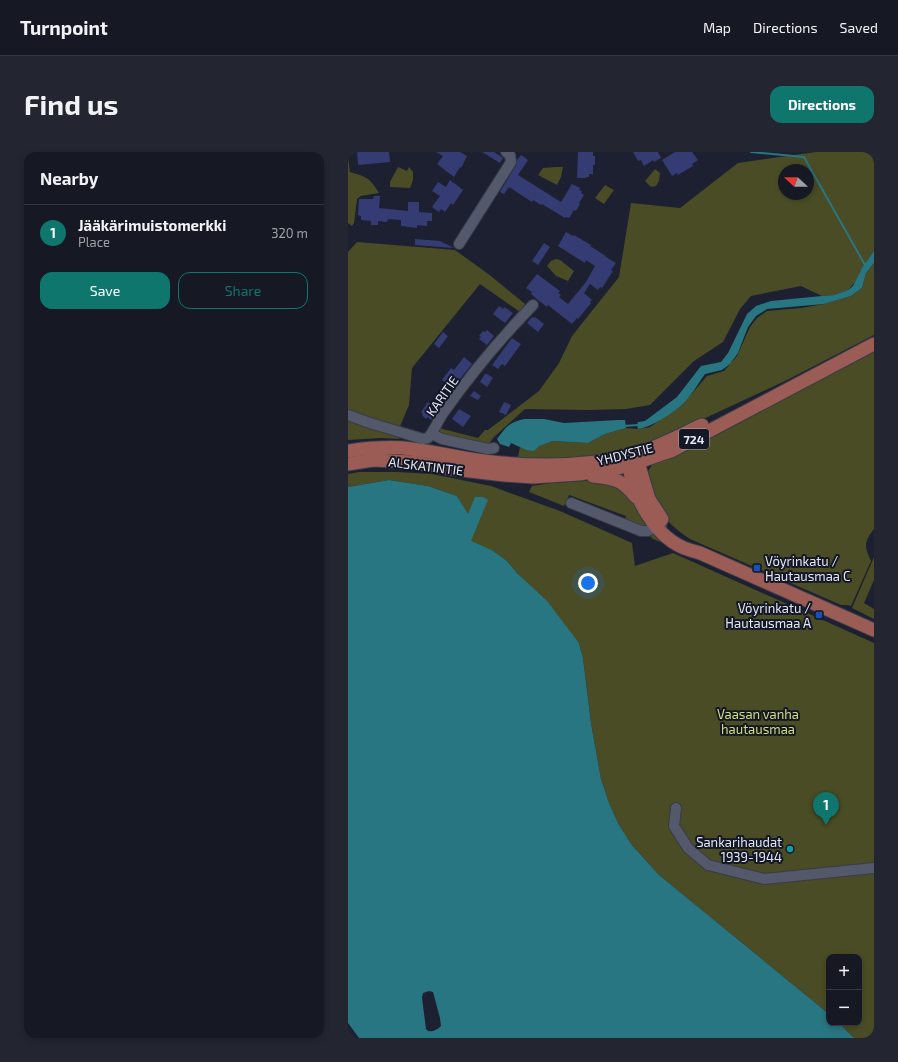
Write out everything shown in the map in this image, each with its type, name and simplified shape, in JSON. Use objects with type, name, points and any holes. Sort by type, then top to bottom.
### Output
[{"type":"main road","name":"YHDYSTIE","points":[[504,475],[533,477],[579,474],[633,461],[661,445],[733,410],[801,382],[874,344]]},
{"type":"main road","name":"ALSKATINTIE","points":[[348,451],[371,448],[411,449],[484,461]]},
{"type":"main road","name":"ALSKATINTIE","points":[[348,464],[373,460],[412,462],[504,475]]},
{"type":"main road","name":"YHDYSTIE","points":[[484,461],[546,466],[633,461]]},
{"type":"main road","points":[[633,461],[631,473],[639,501]]},
{"type":"main road","points":[[633,461],[660,524]]},
{"type":"main road","points":[[579,474],[612,478],[620,481],[627,486],[660,524],[689,542],[700,553],[874,630]]},
{"type":"street","points":[[459,244],[511,162],[510,155],[506,152]]},
{"type":"street","name":"KARITIE","points":[[348,415],[423,439],[428,438],[432,434],[443,413],[486,357],[533,305]]},
{"type":"street","points":[[432,434],[442,439],[488,449],[494,448]]},
{"type":"street","points":[[571,502],[642,531],[648,531],[660,524]]},
{"type":"street","points":[[676,808],[674,826],[688,848],[708,865],[764,879],[874,868]]},
{"type":"green space","points":[[816,152],[874,152],[874,251],[863,266],[856,281],[848,290],[834,295],[822,296],[801,286],[751,296],[740,309],[723,342],[694,361],[650,405],[626,409],[525,409],[494,437],[487,446],[437,434],[439,428],[478,438],[485,430],[488,430],[539,391],[559,363],[572,336],[619,277],[631,203],[680,208],[738,163]]},
{"type":"green space","points":[[348,157],[350,172],[368,179],[379,193],[361,196],[357,199],[354,223],[352,226],[348,223]]},
{"type":"green space","points":[[398,167],[407,171],[409,167],[413,172],[413,180],[410,188],[390,187],[390,182]]},
{"type":"green space","points":[[563,167],[561,177],[557,185],[538,175],[543,168]]},
{"type":"green space","points":[[655,169],[660,173],[659,181],[656,186],[651,187],[645,181]]},
{"type":"green space","points":[[605,185],[614,190],[604,204],[595,198]]},
{"type":"green space","points":[[357,242],[455,250],[491,276],[525,304],[520,312],[480,284],[412,368],[409,405],[399,429],[348,411],[348,252]]},
{"type":"green space","points":[[556,259],[560,260],[574,271],[568,281],[556,276],[547,266],[551,261]]},
{"type":"green space","points":[[874,263],[874,335],[787,380],[656,441],[623,451],[578,460],[517,461],[520,447],[526,450],[553,441],[588,443],[605,434],[626,428],[638,429],[650,427],[681,406],[707,376],[724,371],[737,356],[750,327],[757,318],[767,311],[824,304],[851,296],[862,288],[866,273]]},
{"type":"green space","points":[[874,349],[874,529],[868,537],[866,544],[867,552],[871,561],[851,606],[841,605],[690,539],[676,529],[660,511],[652,496],[648,481],[648,472],[654,463]]},
{"type":"green space","points":[[348,419],[367,427],[394,433],[400,439],[381,438],[348,440]]},
{"type":"green space","name":"Vaasan vanha hautausmaa","points":[[359,472],[397,472],[432,474],[491,486],[560,511],[632,543],[635,566],[673,553],[874,643],[874,1038],[854,1038],[842,1026],[862,1026],[862,954],[826,954],[826,1012],[659,875],[631,844],[618,823],[601,779],[591,723],[583,658],[579,643],[507,561],[492,550],[471,542],[468,515],[457,496],[428,486],[389,480],[348,487],[348,474]]},
{"type":"green space","points":[[601,480],[618,486],[674,547],[653,539],[642,527],[624,521],[626,516],[569,495],[564,506],[529,492],[532,486],[551,483]]},
{"type":"green space","points":[[874,557],[874,580],[864,603],[874,609],[874,619],[852,608]]},
{"type":"shaded area","points":[[874,251],[874,263],[866,273],[862,288],[851,296],[824,304],[767,309],[756,316],[748,327],[738,353],[730,364],[722,370],[705,374],[682,405],[655,423],[638,429],[638,422],[645,421],[677,397],[701,366],[721,362],[728,353],[747,314],[756,306],[771,301],[834,295],[848,290],[853,286],[863,266]]},
{"type":"shaded area","points":[[524,419],[544,419],[564,423],[625,420],[626,428],[605,434],[588,443],[553,441],[539,446],[534,451],[526,450],[511,443],[509,447],[500,444],[497,439],[505,428],[514,422]]},
{"type":"shaded area","points":[[389,480],[428,486],[457,496],[468,514],[475,497],[483,497],[488,500],[471,541],[492,550],[507,561],[518,574],[547,601],[579,643],[583,658],[591,723],[601,779],[618,823],[631,844],[659,875],[826,1012],[826,1026],[842,1026],[854,1038],[359,1038],[348,1023],[348,487]],"holes":[[[429,991],[433,992],[441,1026],[438,1029],[430,1031],[426,1029],[422,998],[423,993]]]},
{"type":"building","points":[[357,152],[389,152],[390,162],[359,165]]},
{"type":"building","points":[[436,152],[460,152],[467,156],[461,168],[460,167],[454,177],[437,164],[443,156]]},
{"type":"building","points":[[482,152],[494,152],[503,158],[500,163]]},
{"type":"building","points":[[578,152],[593,152],[593,156],[595,156],[593,174],[589,174],[589,177],[577,178]]},
{"type":"building","points":[[633,152],[658,152],[661,158],[654,162],[653,160],[644,166],[641,160],[638,161]]},
{"type":"building","points":[[675,152],[692,152],[698,160],[692,164],[693,166],[678,175],[677,173],[672,176],[662,160]]},
{"type":"building","points":[[521,155],[528,160],[518,175],[561,202],[572,184],[580,188],[579,190],[582,191],[581,193],[584,195],[576,211],[574,210],[569,218],[565,218],[533,200],[532,202],[509,187],[504,194],[500,192]]},
{"type":"building","points":[[450,180],[463,190],[453,205],[451,203],[445,212],[441,209],[439,212],[432,207],[440,196],[432,191],[438,182],[446,187]]},
{"type":"building","points":[[374,196],[380,196],[379,208],[408,211],[408,202],[419,202],[419,212],[432,213],[432,221],[427,221],[427,226],[417,225],[417,228],[401,226],[401,220],[388,219],[387,222],[378,221],[378,225],[371,225],[371,221],[361,220],[361,216],[358,215],[359,199],[373,199]]},
{"type":"building","points":[[566,232],[591,245],[590,246],[616,263],[611,270],[613,271],[602,288],[600,287],[598,290],[590,284],[584,293],[592,300],[590,302],[591,303],[572,324],[548,305],[547,307],[538,300],[531,294],[532,292],[526,288],[537,274],[560,291],[558,293],[561,295],[559,297],[568,304],[586,282],[595,266],[586,260],[585,263],[558,246]]},
{"type":"building","points":[[415,239],[440,241],[454,248],[415,245]]},
{"type":"building","points":[[544,243],[550,247],[538,265],[532,261]]},
{"type":"building","points":[[499,306],[503,309],[504,307],[513,313],[505,323],[493,314]]},
{"type":"building","points":[[532,317],[535,317],[544,324],[538,332],[527,323]]},
{"type":"building","points":[[487,330],[494,336],[487,345],[479,339],[481,337],[479,336],[483,331],[485,332]]},
{"type":"building","points":[[443,332],[448,336],[439,348],[434,344]]},
{"type":"building","points":[[512,338],[521,344],[505,366],[502,364],[498,369],[492,365]]},
{"type":"building","points":[[464,357],[472,364],[452,389],[442,380],[451,368],[454,370]]},
{"type":"building","points":[[485,374],[493,378],[487,387],[480,382]]},
{"type":"building","points":[[474,391],[481,396],[478,400],[470,396]]},
{"type":"building","points":[[428,402],[437,411],[431,420],[428,417],[426,419],[421,412]]},
{"type":"building","points":[[504,402],[511,405],[506,415],[499,412]]},
{"type":"building","points":[[459,409],[471,416],[463,427],[452,419]]},
{"type":"waterway","points":[[751,152],[804,157],[865,265]]},
{"type":"waterway","points":[[624,426],[638,425]]},
{"type":"place","name":"Vöyrinkatu / Hautausmaa C","points":[[757,568]]},
{"type":"place","name":"Vöyrinkatu / Hautausmaa A","points":[[819,615]]},
{"type":"place","name":"Jääkärimuistomerkki","points":[[826,825]]},
{"type":"place","name":"Sankarihaudat 1939-1944","points":[[790,849]]}]
